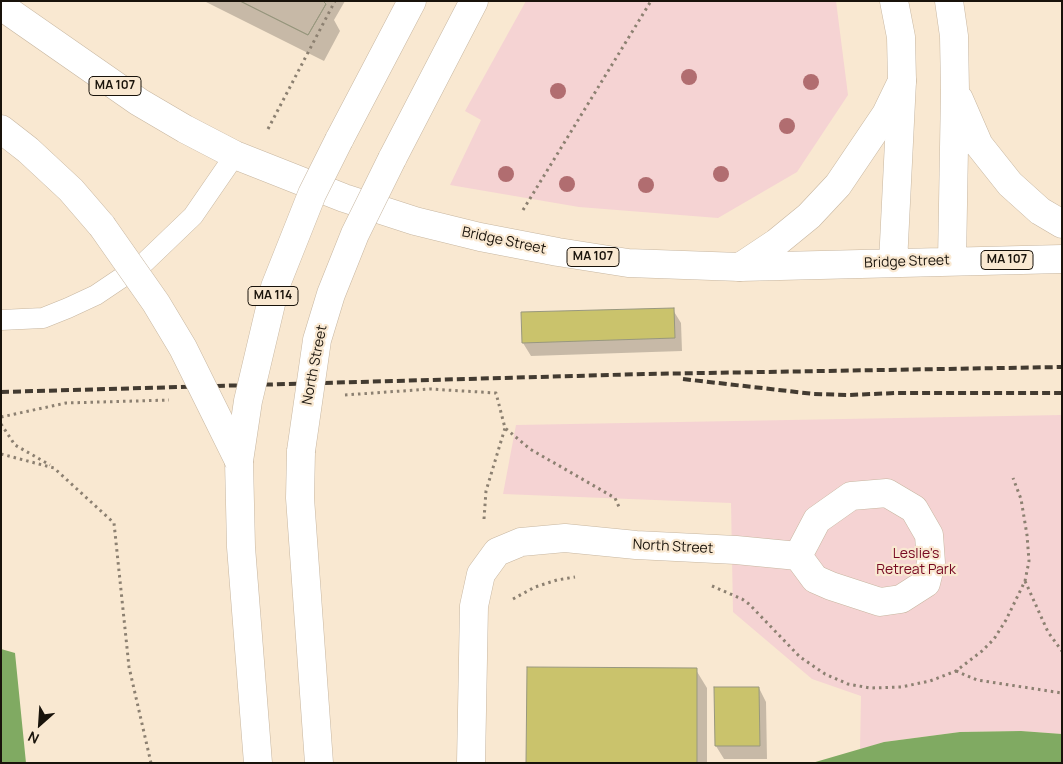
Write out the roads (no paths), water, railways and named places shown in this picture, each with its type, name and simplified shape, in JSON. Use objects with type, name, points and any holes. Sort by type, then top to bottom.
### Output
[{"type":"main road","name":"MA 114","points":[[258,763],[241,547],[239,461],[248,401],[275,287],[312,194],[412,1]]},
{"type":"main road","name":"North Street","points":[[319,763],[301,507],[301,451],[318,340],[331,294],[355,234],[474,1]]},
{"type":"main road","points":[[893,263],[902,81],[901,37],[894,1]]},
{"type":"main road","points":[[949,1],[954,36],[955,91],[952,261]]},
{"type":"main road","name":"Bridge Street","points":[[1,6],[139,102],[185,130],[244,159],[344,198],[415,221],[480,237],[628,263],[740,267],[1062,259]]},
{"type":"main road","points":[[740,267],[776,243],[809,216],[838,185],[886,114],[902,81]]},
{"type":"main road","points":[[955,91],[979,145],[1010,184],[1046,215],[1062,224]]},
{"type":"main road","points":[[1,129],[28,150],[71,190],[102,226],[156,303],[183,348],[239,461]]},
{"type":"main road","points":[[887,494],[914,509],[929,535],[931,563],[926,583],[901,599],[880,602],[831,586],[815,578],[798,556],[817,520],[851,496],[887,494]]},
{"type":"main road","name":"North Street","points":[[471,763],[474,606],[481,574],[497,552],[521,542],[565,538],[636,545],[736,550],[798,556]]},
{"type":"lane","points":[[1,320],[43,318],[96,295],[144,262],[193,216],[244,159]]},
{"type":"railway","points":[[1,392],[644,374],[1062,367]]},
{"type":"railway","points":[[683,379],[814,394],[1062,393]]},
{"type":"park label","name":"Leslie's Retreat Park","points":[[916,562]]}]
